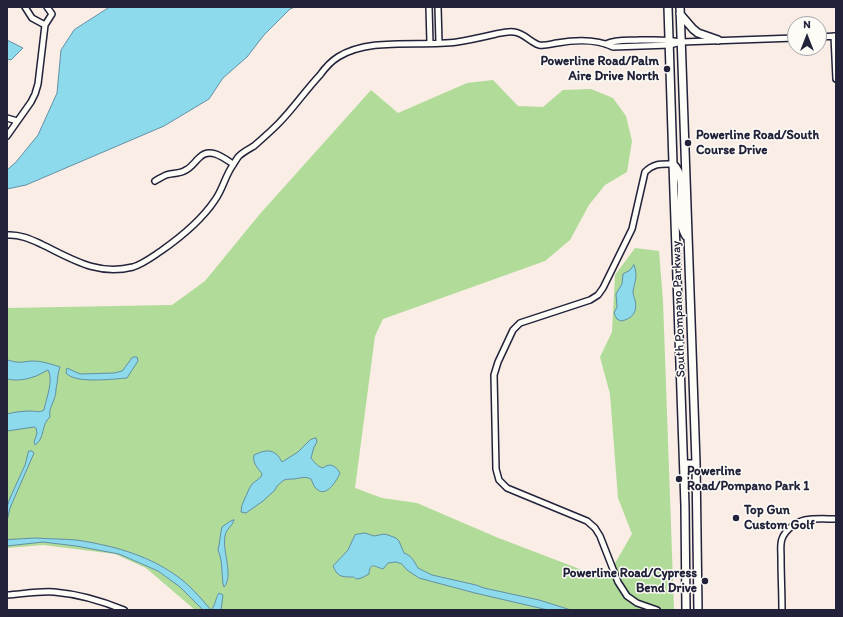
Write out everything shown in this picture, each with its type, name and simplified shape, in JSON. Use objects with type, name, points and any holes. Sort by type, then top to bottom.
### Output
[{"type":"main road","name":"South Pompano Parkway","points":[[668,7],[685,506],[686,610]]},
{"type":"main road","name":"South Pompano Parkway","points":[[680,10],[696,463],[698,610]]},
{"type":"main road","points":[[680,10],[692,29],[698,33],[718,40]]},
{"type":"main road","points":[[673,164],[681,177],[683,227],[688,240]]},
{"type":"street","points":[[25,7],[32,18],[45,25]]},
{"type":"street","points":[[7,136],[31,102],[38,84],[45,25],[52,14],[47,7]]},
{"type":"street","points":[[429,7],[430,43]]},
{"type":"street","points":[[438,7],[439,43]]},
{"type":"street","points":[[7,234],[15,234],[30,239],[79,263],[100,269],[117,269],[134,266],[149,260],[178,240],[195,224],[215,200],[226,175],[239,155],[271,132],[283,120],[306,90],[331,62],[351,50],[366,46],[456,42],[514,32],[522,34],[538,45],[588,41],[606,44],[613,47],[718,40],[787,38]]},
{"type":"street","points":[[835,36],[836,79]]},
{"type":"street","points":[[7,118],[17,122]]},
{"type":"street","points":[[155,181],[165,176],[178,174],[185,171],[193,166],[202,156],[209,153],[219,154],[233,164]]},
{"type":"street","points":[[657,610],[638,603],[627,596],[618,582],[600,536],[595,528],[586,521],[507,488],[499,480],[496,469],[494,375],[498,362],[513,330],[520,323],[590,300],[598,295],[604,288],[632,229],[645,172],[649,167],[657,164],[673,164]]},
{"type":"street","points":[[683,462],[696,463]]},
{"type":"street","points":[[782,610],[781,542],[786,532],[795,524],[804,520],[836,520]]},
{"type":"street","points":[[7,595],[53,592],[75,595],[106,603],[124,610]]},
{"type":"green space","points":[[493,80],[518,106],[543,107],[563,90],[591,89],[613,98],[626,116],[632,141],[627,172],[605,185],[589,205],[570,240],[545,261],[383,319],[375,336],[355,488],[382,498],[417,503],[496,537],[590,573],[607,577],[632,534],[618,498],[610,394],[600,357],[612,332],[615,275],[635,248],[659,251],[663,301],[674,610],[195,610],[146,568],[115,554],[43,545],[7,548],[7,308],[172,305],[205,281],[259,215],[371,90],[398,113],[467,83]]},
{"type":"water","points":[[110,7],[295,7],[290,9],[264,35],[247,57],[223,78],[209,99],[164,126],[26,185],[7,189],[7,170],[16,162],[38,135],[57,93],[61,50],[74,30]]},
{"type":"water","points":[[7,40],[23,48],[11,60],[7,59]]},
{"type":"water","points":[[634,265],[636,275],[633,294],[636,308],[631,317],[621,321],[617,319],[614,313],[617,307],[616,294],[622,284],[623,274],[630,270]]},
{"type":"water","points":[[133,357],[137,357],[138,361],[127,378],[86,380],[77,379],[66,373],[67,368],[80,374],[114,373],[122,371]]},
{"type":"water","points":[[7,360],[18,362],[32,361],[60,367],[55,396],[50,410],[50,417],[45,423],[40,439],[35,445],[34,442],[37,433],[36,428],[34,427],[7,431],[7,414],[25,411],[39,412],[44,410],[50,384],[50,374],[48,370],[27,379],[7,379]]},
{"type":"water","points":[[316,438],[317,442],[311,458],[319,466],[323,468],[328,465],[333,466],[337,468],[340,473],[337,480],[328,490],[321,492],[309,478],[284,480],[263,501],[246,513],[241,512],[242,505],[249,489],[252,484],[261,477],[262,474],[255,463],[254,455],[265,451],[271,451],[279,457],[282,462],[298,452],[310,440]]},
{"type":"water","points":[[29,451],[34,453],[10,508],[7,521],[7,507],[25,465]]},
{"type":"water","points":[[234,520],[225,536],[228,576],[224,587],[221,561],[218,550],[222,527]]},
{"type":"water","points":[[365,533],[374,536],[384,534],[396,538],[399,541],[404,553],[411,557],[418,568],[432,575],[539,600],[571,610],[548,610],[419,578],[407,570],[402,564],[396,562],[388,563],[383,569],[372,566],[370,567],[369,574],[358,579],[340,575],[336,572],[333,566],[348,550],[355,535]]},
{"type":"water","points":[[36,538],[76,540],[127,551],[163,567],[179,578],[194,590],[211,610],[203,610],[180,587],[158,571],[119,554],[43,542],[7,546],[7,540]]},
{"type":"water","points":[[219,593],[223,595],[221,610],[211,610]]},
{"type":"place","name":"Powerline Road/Palm Aire Drive North","points":[[667,69]]},
{"type":"place","name":"Powerline Road/South Course Drive","points":[[688,143]]},
{"type":"place","name":"Powerline Road/Pompano Park 1","points":[[679,479]]},
{"type":"place","name":"Top Gun Custom Golf","points":[[736,518]]},
{"type":"place","name":"Powerline Road/Cypress Bend Drive","points":[[705,581]]}]
